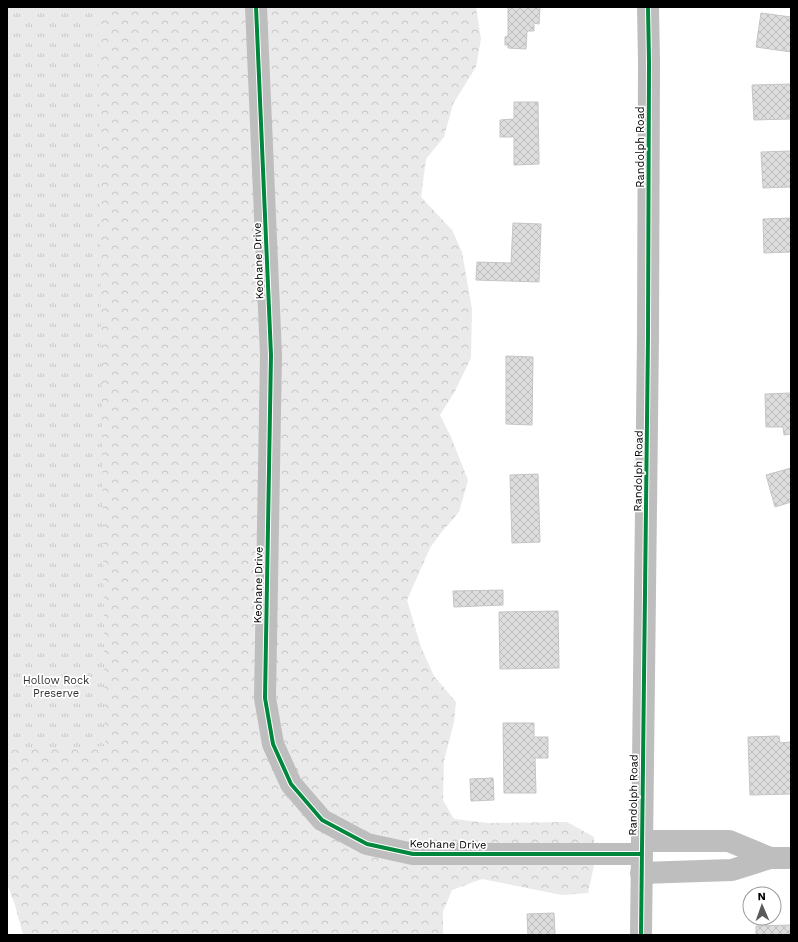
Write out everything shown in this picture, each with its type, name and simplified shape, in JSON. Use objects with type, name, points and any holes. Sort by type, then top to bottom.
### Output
[{"type":"street","name":"Keohane Drive","points":[[256,7],[271,355],[266,698],[273,744],[291,784],[322,820],[367,844],[413,854],[641,856],[732,870],[770,858],[791,858]]},
{"type":"street","name":"Randolph Road","points":[[641,935],[648,328],[648,7]]},
{"type":"street","name":"Keohane Drive","points":[[641,856],[729,841],[770,858]]},
{"type":"green space","points":[[7,7],[476,7],[481,39],[476,67],[453,104],[444,137],[426,159],[421,197],[452,230],[462,252],[472,309],[471,358],[455,391],[440,415],[451,437],[468,480],[459,512],[430,548],[407,600],[421,647],[434,676],[456,702],[454,722],[444,761],[443,800],[454,819],[488,823],[567,822],[594,837],[595,861],[588,893],[562,895],[482,879],[452,890],[443,912],[443,935],[23,935],[15,905],[7,884]]},
{"type":"green space","name":"Hollow Rock Preserve","points":[[7,7],[98,7],[105,746],[7,750]]},
{"type":"building","points":[[508,7],[540,7],[539,24],[534,23],[534,31],[527,31],[526,49],[508,48],[508,45],[505,45],[505,37],[508,36]]},
{"type":"building","points":[[761,13],[791,17],[791,52],[756,47]]},
{"type":"building","points":[[791,84],[791,119],[754,120],[752,85]]},
{"type":"building","points":[[514,102],[538,102],[539,164],[514,165],[514,137],[500,137],[500,120],[514,119]]},
{"type":"building","points":[[791,151],[791,187],[763,188],[761,152]]},
{"type":"building","points":[[791,218],[791,252],[764,253],[763,219]]},
{"type":"building","points":[[513,223],[541,224],[539,282],[476,280],[477,262],[511,263]]},
{"type":"building","points":[[506,356],[533,357],[532,425],[506,424]]},
{"type":"building","points":[[791,393],[791,434],[784,435],[783,427],[766,427],[765,394]]},
{"type":"building","points":[[791,468],[791,502],[775,507],[766,475]]},
{"type":"building","points":[[538,474],[540,542],[512,543],[510,475]]},
{"type":"building","points":[[503,590],[503,605],[454,607],[453,591]]},
{"type":"building","points":[[558,611],[559,668],[500,669],[499,612]]},
{"type":"building","points":[[503,723],[534,723],[534,737],[548,737],[548,758],[535,758],[536,793],[504,793]]},
{"type":"building","points":[[779,736],[780,743],[791,742],[791,794],[750,795],[748,737]]},
{"type":"building","points":[[493,778],[494,800],[471,801],[470,779]]},
{"type":"building","points":[[554,913],[555,935],[528,935],[527,914]]},
{"type":"building","points":[[791,925],[791,935],[756,935],[756,926]]},
{"type":"cycle path","points":[[256,7],[271,355],[265,698],[273,744],[291,784],[322,820],[367,844],[413,854],[641,854]]},
{"type":"cycle path","points":[[641,935],[648,336],[648,7]]}]
